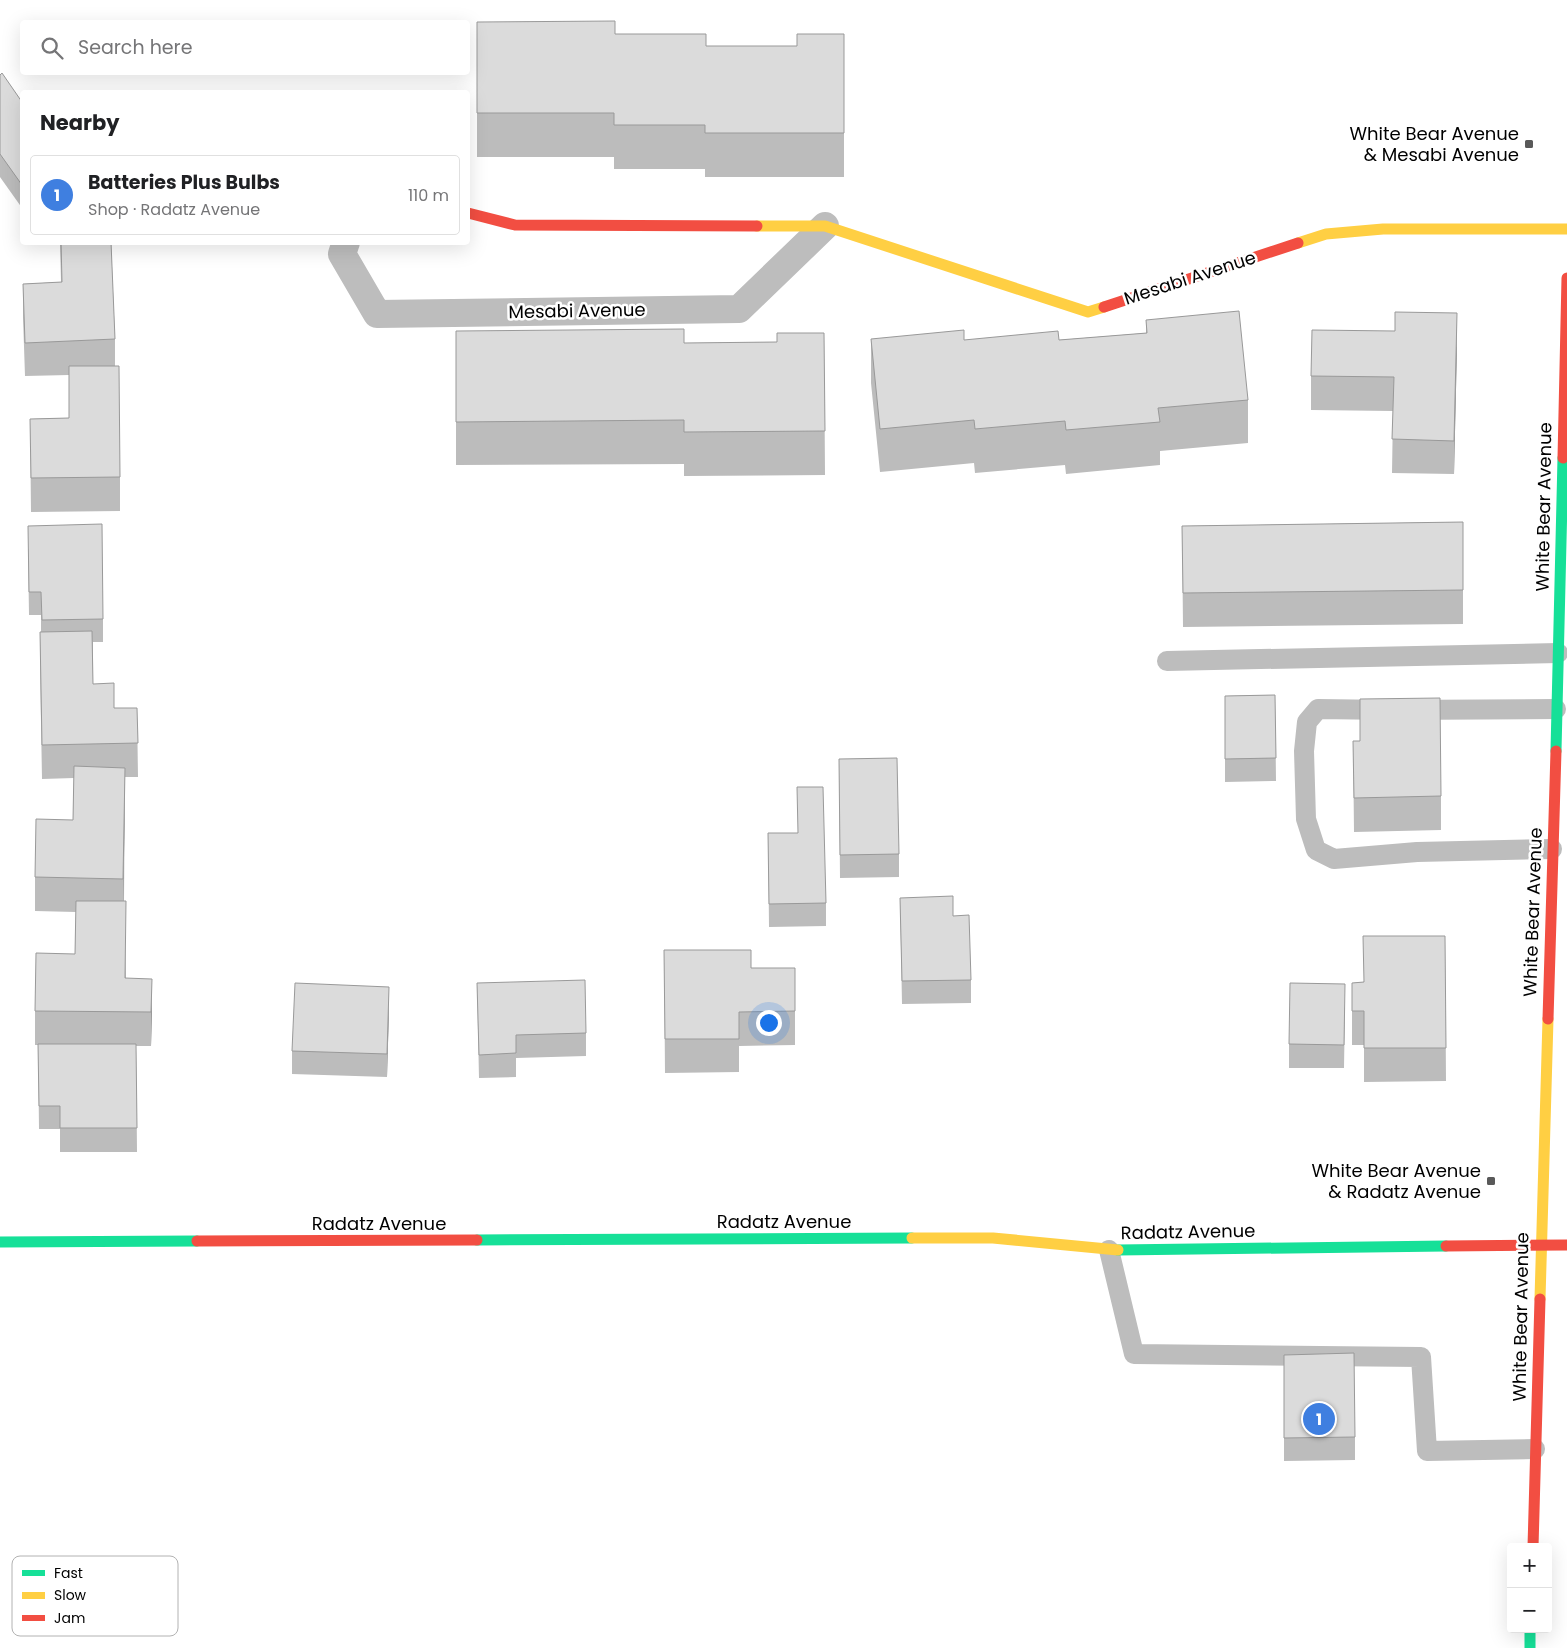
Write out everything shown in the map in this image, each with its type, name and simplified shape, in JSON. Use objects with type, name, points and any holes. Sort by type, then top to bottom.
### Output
[{"type":"street","name":"Mesabi Avenue","points":[[470,214],[514,225],[825,226],[1088,312],[1326,234],[1383,228],[1567,228]]},
{"type":"street","name":"Mesabi Avenue","points":[[345,245],[342,254],[377,314],[739,309],[825,226]]},
{"type":"street","name":"White Bear Avenue","points":[[1532,1543],[1567,278]]},
{"type":"street","name":"Radatz Avenue","points":[[0,1242],[993,1238],[1109,1250],[1567,1245]]},
{"type":"street","points":[[1530,1633],[1530,1648]]},
{"type":"lane","points":[[1167,661],[1558,653]]},
{"type":"lane","points":[[1552,849],[1418,852],[1334,858],[1316,850],[1306,819],[1304,751],[1307,722],[1318,708],[1391,710],[1556,708]]},
{"type":"lane","points":[[1109,1250],[1134,1354],[1421,1356],[1427,1451],[1535,1449]]},
{"type":"building","points":[[615,21],[615,34],[706,34],[706,46],[797,46],[797,34],[844,34],[844,133],[705,133],[705,125],[614,125],[614,113],[477,113],[477,22]]},
{"type":"building","points":[[2,73],[20,99],[20,182],[0,154],[0,75]]},
{"type":"building","points":[[61,245],[111,245],[115,339],[25,343],[23,284],[62,282]]},
{"type":"building","points":[[1239,311],[1248,400],[1158,408],[1160,422],[1066,430],[1065,421],[975,429],[974,420],[880,429],[871,339],[964,330],[964,340],[1058,331],[1059,340],[1147,333],[1146,320]]},
{"type":"building","points":[[1395,312],[1457,313],[1454,441],[1392,439],[1394,377],[1311,376],[1312,330],[1395,331]]},
{"type":"building","points":[[684,329],[684,343],[777,342],[777,333],[824,333],[825,431],[684,432],[684,420],[456,422],[456,331]]},
{"type":"building","points":[[69,366],[119,366],[120,477],[31,478],[30,419],[69,418]]},
{"type":"building","points":[[1463,522],[1463,590],[1183,593],[1182,526]]},
{"type":"building","points":[[102,524],[103,619],[42,620],[41,592],[29,592],[28,526]]},
{"type":"building","points":[[92,631],[93,684],[114,683],[114,708],[137,708],[138,743],[42,745],[40,632]]},
{"type":"building","points":[[1275,695],[1276,758],[1225,759],[1225,696]]},
{"type":"building","points":[[1440,698],[1441,796],[1354,798],[1353,741],[1360,741],[1360,699]]},
{"type":"building","points":[[897,758],[899,854],[840,855],[839,759]]},
{"type":"building","points":[[74,766],[125,768],[123,879],[35,877],[36,819],[73,820]]},
{"type":"building","points":[[797,787],[823,787],[826,903],[769,904],[768,833],[798,833]]},
{"type":"building","points":[[953,896],[953,916],[969,915],[971,980],[902,981],[900,898]]},
{"type":"building","points":[[76,901],[126,901],[125,978],[152,979],[151,1012],[35,1011],[36,953],[75,954]]},
{"type":"building","points":[[1363,936],[1445,936],[1446,1048],[1364,1048],[1364,1011],[1352,1011],[1352,983],[1364,982]]},
{"type":"building","points":[[664,950],[751,950],[751,968],[795,968],[795,1011],[739,1012],[739,1039],[665,1039]]},
{"type":"building","points":[[585,980],[586,1033],[516,1035],[516,1053],[479,1055],[477,983]]},
{"type":"building","points":[[295,983],[389,987],[387,1054],[292,1051]]},
{"type":"building","points":[[1290,983],[1345,984],[1344,1045],[1289,1044]]},
{"type":"building","points":[[38,1044],[136,1044],[137,1128],[60,1128],[60,1106],[39,1106]]},
{"type":"building","points":[[1354,1353],[1355,1437],[1284,1438],[1284,1355]]},
{"type":"traffic: fast","points":[[1556,751],[1563,458]]},
{"type":"traffic: fast","points":[[477,1240],[912,1238]]},
{"type":"traffic: fast","points":[[0,1242],[197,1241]]},
{"type":"traffic: fast","points":[[1118,1250],[1446,1246]]},
{"type":"traffic: fast","points":[[1530,1633],[1530,1648]]},
{"type":"traffic: slow","points":[[757,226],[825,226],[1088,312],[1104,307]]},
{"type":"traffic: slow","points":[[1298,243],[1326,234],[1383,229],[1567,229]]},
{"type":"traffic: slow","points":[[1540,1299],[1548,1019]]},
{"type":"traffic: slow","points":[[912,1238],[993,1238],[1118,1250]]},
{"type":"traffic: jam","points":[[470,214],[515,225],[757,226]]},
{"type":"traffic: jam","points":[[1104,307],[1298,243]]},
{"type":"traffic: jam","points":[[1563,458],[1567,278]]},
{"type":"traffic: jam","points":[[1548,1019],[1556,751]]},
{"type":"traffic: jam","points":[[197,1241],[477,1240]]},
{"type":"traffic: jam","points":[[1446,1246],[1567,1245]]},
{"type":"traffic: jam","points":[[1533,1543],[1540,1299]]},
{"type":"place","name":"White Bear Avenue & Mesabi Avenue","points":[[1529,144]]},
{"type":"place","name":"White Bear Avenue & Radatz Avenue","points":[[1491,1181]]},
{"type":"place","name":"Batteries Plus Bulbs","points":[[1319,1419]]}]
